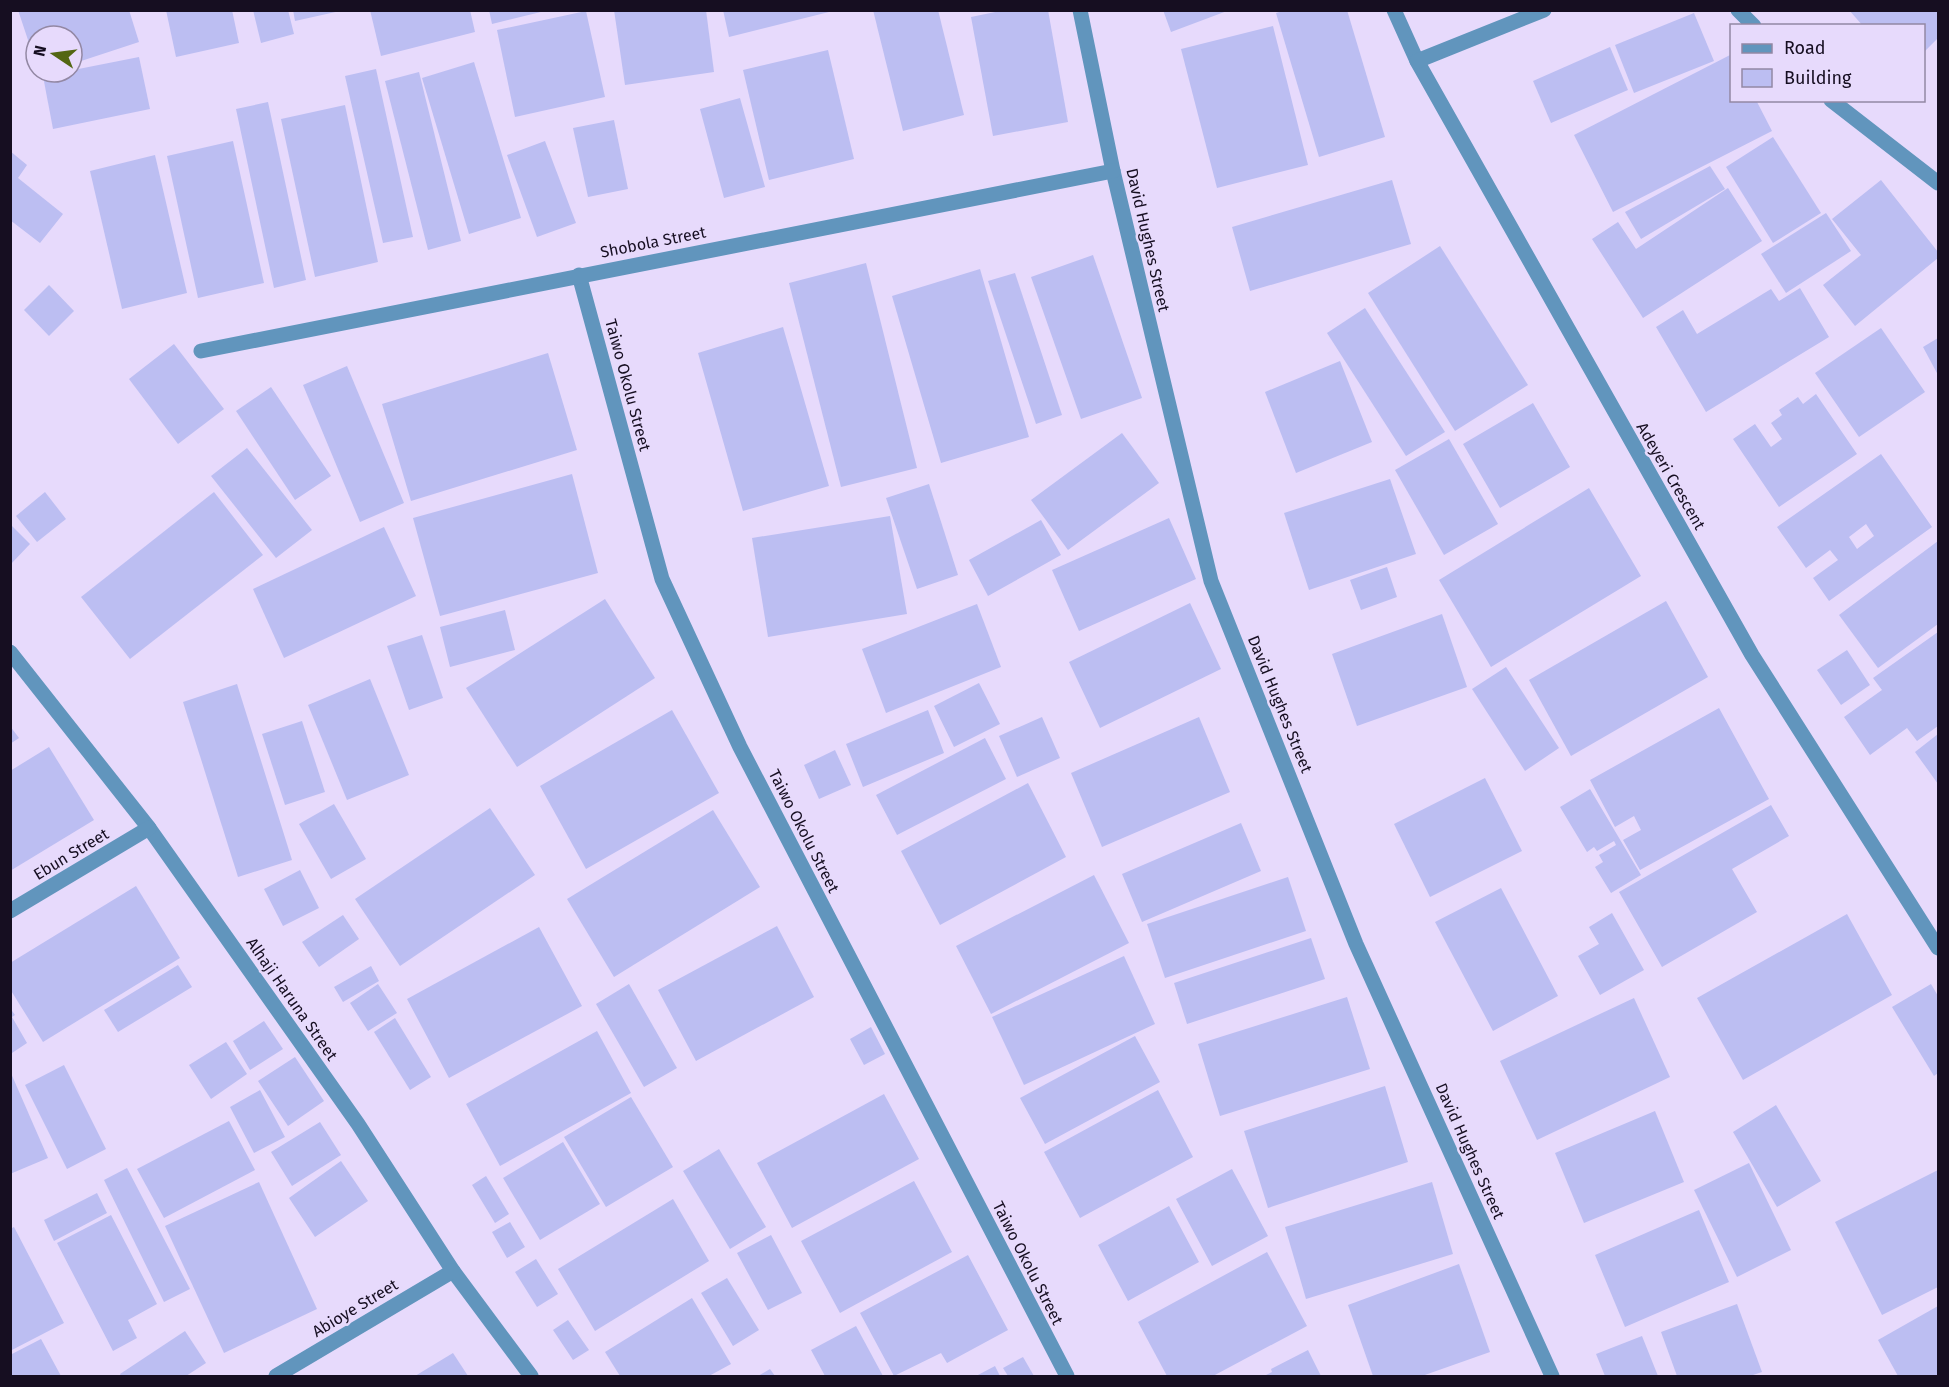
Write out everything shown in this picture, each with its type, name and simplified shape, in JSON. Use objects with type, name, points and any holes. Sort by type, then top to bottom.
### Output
[{"type":"street","name":"David Hughes Street","points":[[1080,10],[1113,171],[1211,581],[1356,944],[1552,1377]]},
{"type":"street","name":"Adeyeri Crescent","points":[[1394,10],[1417,61],[1752,655],[1938,948]]},
{"type":"street","points":[[1417,61],[1544,10]]},
{"type":"street","points":[[1738,10],[1752,24]]},
{"type":"street","points":[[1834,102],[1938,183]]},
{"type":"street","name":"Shobola Street","points":[[201,351],[1113,171]]},
{"type":"street","name":"Taiwo Okolu Street","points":[[579,275],[662,579],[740,747],[1067,1377]]},
{"type":"street","name":"Alhaji Haruna Street","points":[[10,652],[149,828],[358,1125],[453,1270],[531,1377]]},
{"type":"street","name":"Ebun Street","points":[[10,911],[149,828]]},
{"type":"street","name":"Abioye Street","points":[[276,1377],[453,1270]]},
{"type":"building","points":[[18,10],[129,10],[139,42],[84,60],[84,24],[24,24],[24,28]]},
{"type":"building","points":[[166,10],[232,10],[239,43],[176,57]]},
{"type":"building","points":[[253,10],[288,10],[294,34],[261,43]]},
{"type":"building","points":[[293,10],[340,10],[340,11],[295,21]]},
{"type":"building","points":[[370,10],[470,10],[475,32],[381,56]]},
{"type":"building","points":[[489,10],[545,10],[545,11],[492,24]]},
{"type":"building","points":[[614,10],[706,10],[714,72],[625,85]]},
{"type":"building","points":[[723,10],[833,10],[833,11],[729,37]]},
{"type":"building","points":[[873,10],[938,10],[964,115],[903,131]]},
{"type":"building","points":[[1005,10],[1048,10],[1068,122],[993,136],[971,17]]},
{"type":"building","points":[[1163,10],[1227,10],[1227,11],[1171,32]]},
{"type":"building","points":[[1286,10],[1347,10],[1385,137],[1319,157],[1276,13]]},
{"type":"building","points":[[1849,10],[1938,10],[1938,38],[1925,51],[1925,24],[1861,24]]},
{"type":"building","points":[[586,11],[605,97],[515,117],[497,30]]},
{"type":"building","points":[[1694,13],[1714,61],[1634,93],[1615,45]]},
{"type":"building","points":[[1273,26],[1308,165],[1217,188],[1181,49]]},
{"type":"building","points":[[1610,47],[1628,90],[1551,123],[1533,81]]},
{"type":"building","points":[[828,50],[854,159],[769,180],[743,70]]},
{"type":"building","points":[[1730,55],[1730,102],[1757,102],[1772,131],[1613,212],[1574,135]]},
{"type":"building","points":[[139,57],[150,109],[53,129],[45,84],[84,84],[84,68]]},
{"type":"building","points":[[474,62],[521,218],[469,234],[422,78]]},
{"type":"building","points":[[376,69],[413,237],[383,243],[345,76]]},
{"type":"building","points":[[419,72],[461,241],[428,250],[385,81]]},
{"type":"building","points":[[740,98],[765,187],[724,198],[700,109]]},
{"type":"building","points":[[268,102],[306,280],[274,288],[236,109]]},
{"type":"building","points":[[345,105],[378,262],[315,277],[281,119]]},
{"type":"building","points":[[614,120],[628,189],[588,197],[573,128]]},
{"type":"building","points":[[1773,137],[1821,213],[1773,243],[1726,167]]},
{"type":"building","points":[[233,141],[264,283],[198,298],[167,156]]},
{"type":"building","points":[[545,141],[576,223],[537,237],[507,155]]},
{"type":"building","points":[[10,151],[27,165],[18,178],[63,214],[40,243],[10,220]]},
{"type":"building","points":[[155,155],[187,293],[122,309],[90,171]]},
{"type":"building","points":[[1710,166],[1725,189],[1641,239],[1625,212]]},
{"type":"building","points":[[1392,180],[1411,244],[1250,291],[1232,227]]},
{"type":"building","points":[[1881,180],[1938,252],[1938,258],[1855,326],[1823,285],[1861,255],[1832,219]]},
{"type":"building","points":[[1728,188],[1762,241],[1643,318],[1592,239],[1618,222],[1636,249]]},
{"type":"building","points":[[1826,213],[1851,251],[1786,293],[1761,254]]},
{"type":"building","points":[[1440,246],[1528,385],[1455,431],[1368,293]]},
{"type":"building","points":[[1093,255],[1142,398],[1081,419],[1031,277]]},
{"type":"building","points":[[866,263],[917,468],[841,487],[789,283]]},
{"type":"building","points":[[980,269],[1029,437],[941,463],[892,296]]},
{"type":"building","points":[[1015,273],[1062,415],[1036,424],[988,281]]},
{"type":"building","points":[[49,285],[74,311],[49,336],[24,310]]},
{"type":"building","points":[[1800,288],[1829,337],[1706,412],[1656,327],[1683,310],[1697,334],[1771,289],[1779,301]]},
{"type":"building","points":[[1365,308],[1445,432],[1406,456],[1327,333]]},
{"type":"building","points":[[783,327],[829,486],[743,511],[698,353]]},
{"type":"building","points":[[1881,328],[1925,392],[1859,437],[1815,373]]},
{"type":"building","points":[[1938,338],[1938,375],[1923,347]]},
{"type":"building","points":[[174,344],[224,409],[178,444],[129,379]]},
{"type":"building","points":[[548,353],[577,450],[411,501],[382,404]]},
{"type":"building","points":[[1340,361],[1372,442],[1296,473],[1265,392]]},
{"type":"building","points":[[347,366],[404,503],[360,522],[303,385]]},
{"type":"building","points":[[271,387],[331,476],[295,500],[236,411]]},
{"type":"building","points":[[1816,394],[1857,454],[1779,507],[1733,439],[1755,424],[1771,447],[1782,439],[1771,423],[1782,415],[1779,410],[1798,397],[1803,404]]},
{"type":"building","points":[[1533,403],[1570,467],[1500,508],[1463,444]]},
{"type":"building","points":[[1122,433],[1159,483],[1068,550],[1031,500]]},
{"type":"building","points":[[1449,439],[1498,524],[1444,555],[1395,470]]},
{"type":"building","points":[[247,448],[312,530],[276,558],[211,476]]},
{"type":"building","points":[[1881,454],[1932,527],[1829,601],[1813,578],[1838,560],[1830,550],[1806,568],[1777,527]],"holes":[[[1866,524],[1874,536],[1857,549],[1849,537]]]},
{"type":"building","points":[[572,474],[598,573],[440,616],[413,518]]},
{"type":"building","points":[[1390,479],[1416,554],[1309,590],[1284,513]]},
{"type":"building","points":[[929,484],[958,575],[917,589],[886,498]]},
{"type":"building","points":[[1589,488],[1641,576],[1491,667],[1439,580]]},
{"type":"building","points":[[45,492],[66,519],[37,542],[16,516]]},
{"type":"building","points":[[214,492],[263,555],[130,659],[81,597]]},
{"type":"building","points":[[890,516],[907,614],[768,637],[752,538]]},
{"type":"building","points":[[1169,518],[1196,579],[1079,631],[1052,570]]},
{"type":"building","points":[[1041,520],[1061,555],[988,596],[969,560]]},
{"type":"building","points":[[10,524],[30,544],[10,565]]},
{"type":"building","points":[[384,527],[416,596],[284,658],[253,589]]},
{"type":"building","points":[[1938,541],[1938,624],[1878,668],[1839,615]]},
{"type":"building","points":[[1387,567],[1397,597],[1361,610],[1350,580]]},
{"type":"building","points":[[605,599],[655,678],[517,767],[466,688]]},
{"type":"building","points":[[1666,601],[1708,677],[1571,756],[1529,680]]},
{"type":"building","points":[[1190,603],[1221,669],[1100,728],[1069,662]]},
{"type":"building","points":[[977,604],[1001,667],[886,713],[862,649]]},
{"type":"building","points":[[505,610],[515,650],[450,667],[440,627]]},
{"type":"building","points":[[1442,614],[1467,687],[1357,726],[1332,654]]},
{"type":"building","points":[[1938,632],[1938,726],[1917,741],[1907,728],[1870,755],[1844,717],[1882,690],[1873,678]]},
{"type":"building","points":[[422,635],[443,698],[409,710],[387,646]]},
{"type":"building","points":[[1847,650],[1870,685],[1841,705],[1817,670]]},
{"type":"building","points":[[1506,667],[1559,748],[1525,771],[1472,689]]},
{"type":"building","points":[[370,679],[409,775],[347,800],[308,705]]},
{"type":"building","points":[[979,683],[1000,724],[954,747],[934,706]]},
{"type":"building","points":[[237,684],[292,860],[238,877],[183,702]]},
{"type":"building","points":[[1719,708],[1769,799],[1640,870],[1623,840],[1641,830],[1634,816],[1615,827],[1590,780]]},
{"type":"building","points":[[672,710],[719,793],[586,869],[540,786]]},
{"type":"building","points":[[928,710],[944,753],[863,787],[846,744]]},
{"type":"building","points":[[1042,717],[1060,758],[1017,777],[999,736]]},
{"type":"building","points":[[1199,717],[1230,792],[1102,847],[1071,773]]},
{"type":"building","points":[[302,721],[325,792],[285,805],[262,734]]},
{"type":"building","points":[[10,726],[19,738],[10,744]]},
{"type":"building","points":[[1938,734],[1938,784],[1915,752]]},
{"type":"building","points":[[985,738],[1006,779],[897,835],[876,795]]},
{"type":"building","points":[[49,747],[94,820],[10,871],[10,771]]},
{"type":"building","points":[[835,750],[851,785],[819,799],[804,765]]},
{"type":"building","points":[[1485,778],[1522,851],[1430,897],[1394,824]]},
{"type":"building","points":[[1028,783],[1066,857],[940,925],[901,851]]},
{"type":"building","points":[[1590,789],[1641,875],[1611,893],[1595,867],[1603,862],[1599,855],[1616,845],[1614,841],[1597,851],[1594,847],[1587,852],[1560,807]]},
{"type":"building","points":[[334,804],[366,859],[331,879],[299,824]]},
{"type":"building","points":[[1771,805],[1789,836],[1732,869],[1757,912],[1662,967],[1619,892]]},
{"type":"building","points":[[490,808],[535,875],[400,966],[355,899]]},
{"type":"building","points":[[713,810],[760,887],[614,977],[567,899]]},
{"type":"building","points":[[1241,823],[1261,871],[1142,922],[1122,874]]},
{"type":"building","points":[[300,870],[319,908],[283,926],[264,889]]},
{"type":"building","points":[[1094,875],[1129,943],[991,1014],[956,946]]},
{"type":"building","points":[[1288,877],[1306,931],[1165,978],[1147,924]]},
{"type":"building","points":[[136,886],[180,958],[43,1042],[10,989],[10,963]]},
{"type":"building","points":[[1501,888],[1558,996],[1493,1031],[1435,922]]},
{"type":"building","points":[[1612,913],[1644,970],[1600,995],[1578,956],[1599,944],[1589,927]]},
{"type":"building","points":[[1847,914],[1892,995],[1743,1080],[1697,998]]},
{"type":"building","points":[[343,915],[359,939],[319,967],[302,942]]},
{"type":"building","points":[[777,926],[814,997],[696,1061],[658,990]]},
{"type":"building","points":[[539,927],[582,1006],[449,1078],[407,999]]},
{"type":"building","points":[[1311,938],[1325,979],[1187,1024],[1174,983]]},
{"type":"building","points":[[1124,956],[1155,1024],[1024,1085],[992,1017]]},
{"type":"building","points":[[178,965],[192,987],[118,1032],[104,1010]]},
{"type":"building","points":[[371,966],[379,981],[343,1002],[334,987]]},
{"type":"building","points":[[378,984],[397,1013],[368,1031],[350,1003]]},
{"type":"building","points":[[629,984],[677,1068],[644,1087],[596,1004]]},
{"type":"building","points":[[1931,984],[1938,996],[1938,1073],[1934,1076],[1892,1007]]},
{"type":"building","points":[[1347,997],[1370,1069],[1220,1116],[1198,1044]]},
{"type":"building","points":[[1634,998],[1670,1077],[1537,1140],[1500,1061]]},
{"type":"building","points":[[10,1008],[15,1015],[12,1017],[27,1043],[12,1053]]},
{"type":"building","points":[[395,1018],[431,1077],[410,1090],[374,1032]]},
{"type":"building","points":[[264,1021],[283,1049],[250,1070],[233,1041]]},
{"type":"building","points":[[871,1027],[885,1054],[864,1065],[850,1039]]},
{"type":"building","points":[[597,1031],[631,1093],[500,1166],[466,1104]]},
{"type":"building","points":[[1135,1036],[1160,1082],[1045,1144],[1020,1098]]},
{"type":"building","points":[[226,1042],[247,1074],[211,1099],[189,1065]]},
{"type":"building","points":[[295,1057],[324,1101],[288,1126],[258,1081]]},
{"type":"building","points":[[64,1065],[106,1149],[67,1169],[25,1085]]},
{"type":"building","points":[[10,1071],[48,1158],[10,1174]]},
{"type":"building","points":[[1385,1086],[1408,1162],[1268,1208],[1244,1131]]},
{"type":"building","points":[[260,1090],[285,1137],[254,1153],[230,1107]]},
{"type":"building","points":[[1158,1090],[1193,1157],[1080,1218],[1044,1152]]},
{"type":"building","points":[[884,1094],[919,1159],[792,1228],[757,1163]]},
{"type":"building","points":[[631,1097],[673,1167],[606,1207],[564,1137]]},
{"type":"building","points":[[1776,1105],[1821,1181],[1777,1207],[1733,1132]]},
{"type":"building","points":[[1655,1111],[1684,1182],[1584,1223],[1555,1153]]},
{"type":"building","points":[[229,1121],[255,1170],[164,1218],[137,1169]]},
{"type":"building","points":[[320,1122],[341,1155],[292,1186],[271,1152]]},
{"type":"building","points":[[563,1142],[600,1204],[540,1240],[503,1178]]},
{"type":"building","points":[[719,1149],[766,1227],[730,1249],[683,1171]]},
{"type":"building","points":[[341,1161],[368,1201],[315,1237],[289,1198]]},
{"type":"building","points":[[1749,1163],[1791,1250],[1737,1277],[1694,1190]]},
{"type":"building","points":[[127,1168],[190,1289],[164,1302],[104,1180]]},
{"type":"building","points":[[1232,1169],[1268,1236],[1212,1266],[1176,1199]]},
{"type":"building","points":[[1938,1170],[1938,1287],[1882,1315],[1835,1222]]},
{"type":"building","points":[[486,1176],[509,1214],[495,1223],[472,1185]]},
{"type":"building","points":[[914,1181],[952,1252],[840,1313],[801,1241]]},
{"type":"building","points":[[259,1182],[317,1309],[224,1353],[165,1226]]},
{"type":"building","points":[[1432,1182],[1453,1254],[1306,1299],[1285,1227]]},
{"type":"building","points":[[97,1193],[107,1213],[54,1241],[44,1220]]},
{"type":"building","points":[[673,1199],[709,1261],[595,1331],[558,1269]]},
{"type":"building","points":[[1169,1206],[1199,1262],[1128,1301],[1098,1245]]},
{"type":"building","points":[[1699,1210],[1729,1282],[1625,1327],[1595,1255]]},
{"type":"building","points":[[111,1215],[157,1304],[128,1320],[137,1338],[113,1351],[57,1243]]},
{"type":"building","points":[[510,1222],[525,1247],[507,1258],[492,1232]]},
{"type":"building","points":[[14,1227],[64,1323],[10,1351],[10,1229]]},
{"type":"building","points":[[771,1235],[802,1293],[768,1310],[737,1253]]},
{"type":"building","points":[[1267,1252],[1307,1326],[1213,1376],[1167,1376],[1138,1322]]},
{"type":"building","points":[[968,1255],[1008,1330],[947,1363],[941,1353],[894,1376],[860,1313]]},
{"type":"building","points":[[536,1259],[558,1294],[537,1307],[515,1272]]},
{"type":"building","points":[[1459,1264],[1490,1352],[1422,1376],[1373,1376],[1348,1305]]},
{"type":"building","points":[[727,1278],[759,1330],[733,1346],[701,1293]]},
{"type":"building","points":[[692,1298],[731,1364],[709,1376],[620,1376],[605,1352]]},
{"type":"building","points":[[1737,1304],[1762,1372],[1750,1376],[1677,1376],[1661,1332]]},
{"type":"building","points":[[1938,1306],[1938,1376],[1898,1376],[1878,1340]]},
{"type":"building","points":[[568,1320],[589,1350],[573,1360],[553,1330]]},
{"type":"building","points":[[856,1326],[883,1376],[825,1376],[811,1350]]},
{"type":"building","points":[[185,1331],[206,1363],[186,1376],[121,1376],[120,1374]]},
{"type":"building","points":[[1642,1336],[1658,1376],[1605,1376],[1596,1354]]},
{"type":"building","points":[[41,1339],[61,1376],[10,1376],[10,1355]]},
{"type":"building","points":[[1308,1350],[1321,1376],[1264,1376],[1272,1372],[1271,1369]]},
{"type":"building","points":[[453,1353],[468,1376],[415,1376]]},
{"type":"building","points":[[1023,1357],[1034,1376],[1008,1376],[1003,1368]]},
{"type":"building","points":[[995,1366],[1000,1376],[976,1376]]},
{"type":"building","points":[[770,1369],[775,1376],[758,1376]]}]
